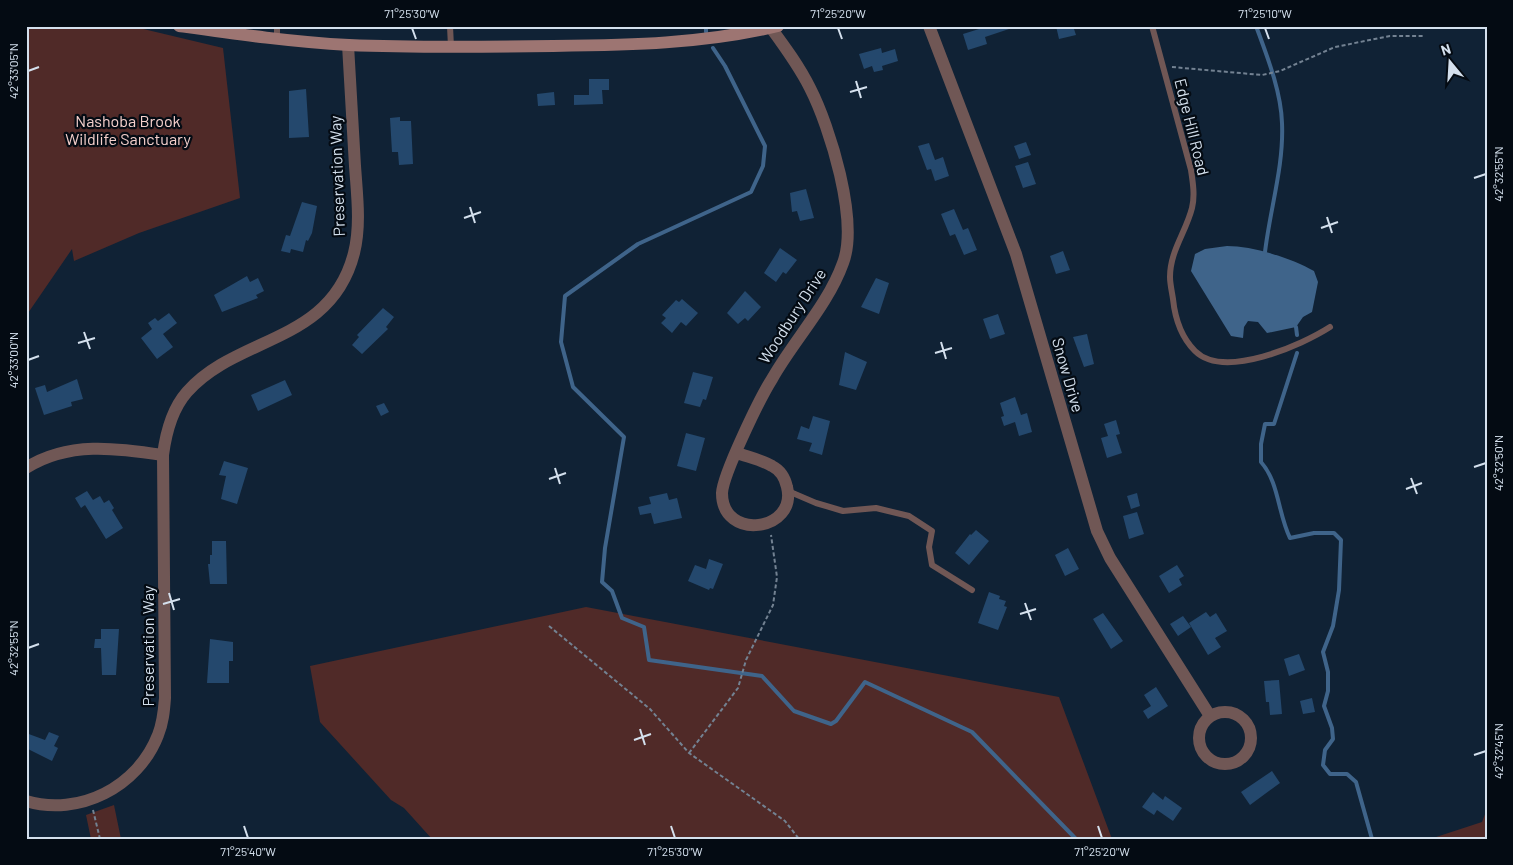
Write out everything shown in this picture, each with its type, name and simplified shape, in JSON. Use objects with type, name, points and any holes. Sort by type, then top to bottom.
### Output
[{"type":"main road","points":[[180,26],[277,33],[348,45],[451,47],[660,44],[708,40],[774,27]]},
{"type":"street","name":"Snow Drive","points":[[929,26],[1016,254],[1097,531],[1110,558],[1210,716]]},
{"type":"street","name":"Woodbury Drive","points":[[770,523],[760,526],[741,523],[727,510],[722,492],[737,452],[770,381],[835,283],[844,260],[848,241],[846,206],[822,112],[794,58],[774,27]]},
{"type":"street","name":"Preservation Way","points":[[26,801],[52,806],[90,800],[108,792],[138,768],[158,735],[163,717],[165,698],[163,455],[173,415],[179,403],[195,383],[215,368],[283,334],[313,316],[326,304],[348,272],[354,254],[358,220],[348,45]]},
{"type":"street","points":[[26,468],[51,456],[90,448],[132,450],[163,455]]},
{"type":"street","points":[[737,452],[774,466],[781,473],[788,491],[783,510],[770,523]]},
{"type":"street","points":[[1227,712],[1243,718],[1248,725],[1251,743],[1242,758],[1226,764],[1210,760],[1204,754],[1198,738],[1204,722],[1210,716],[1227,712]]},
{"type":"lane","points":[[450,26],[451,47]]},
{"type":"lane","name":"Edge Hill Road","points":[[1152,26],[1184,138],[1194,192],[1192,208],[1172,259],[1170,277],[1175,318],[1186,339],[1196,352],[1213,360],[1230,361],[1249,359],[1294,347],[1330,327]]},
{"type":"lane","points":[[788,491],[816,503],[843,511],[876,508],[908,516],[932,530],[929,547],[932,565],[972,590]]},
{"type":"path","points":[[1162,66],[1210,72],[1263,75],[1280,71],[1335,47],[1390,36],[1425,36]]},
{"type":"path","points":[[689,753],[738,688],[746,660],[773,605],[777,577],[770,523]]},
{"type":"path","points":[[549,626],[650,709],[689,753],[785,821],[800,839]]},
{"type":"path","points":[[90,800],[99,828],[100,839]]},
{"type":"green space","name":"Nashoba Brook Wildlife Sanctuary","points":[[26,26],[135,27],[223,48],[240,198],[139,233],[74,261],[72,249],[26,316]]},
{"type":"green space","points":[[586,607],[1059,697],[1112,839],[432,839],[404,808],[391,800],[320,722],[310,666]]},
{"type":"green space","points":[[114,805],[121,839],[91,839],[86,815]]},
{"type":"green space","points":[[1487,809],[1487,839],[1430,839],[1482,822]]},
{"type":"water","points":[[1227,246],[1248,248],[1272,254],[1314,271],[1318,282],[1312,312],[1303,317],[1296,327],[1267,333],[1258,322],[1248,321],[1244,327],[1243,338],[1231,336],[1191,271],[1195,254],[1205,249]]},
{"type":"building","points":[[978,26],[1012,26],[1012,28],[985,37],[987,44],[968,50],[963,34],[979,29]]},
{"type":"building","points":[[1056,26],[1073,26],[1076,35],[1059,39]]},
{"type":"building","points":[[881,48],[882,53],[895,49],[898,61],[882,66],[883,70],[874,72],[872,66],[864,69],[859,54]]},
{"type":"building","points":[[589,79],[609,79],[609,90],[602,90],[603,104],[574,105],[574,95],[589,95]]},
{"type":"building","points":[[306,89],[309,137],[289,138],[289,91]]},
{"type":"building","points":[[554,92],[555,105],[538,106],[537,94]]},
{"type":"building","points":[[400,117],[400,121],[411,121],[413,164],[399,165],[398,152],[392,152],[390,118]]},
{"type":"building","points":[[1026,142],[1031,155],[1019,159],[1014,146]]},
{"type":"building","points":[[929,143],[935,160],[943,157],[949,176],[935,181],[931,169],[927,170],[918,146]]},
{"type":"building","points":[[1028,162],[1036,184],[1023,188],[1015,166]]},
{"type":"building","points":[[806,189],[814,218],[800,221],[797,211],[792,212],[790,193]]},
{"type":"building","points":[[302,202],[317,206],[312,233],[308,241],[306,240],[303,252],[291,249],[290,253],[281,251],[286,235],[290,236]]},
{"type":"building","points":[[954,209],[963,230],[968,228],[977,250],[964,255],[955,234],[950,236],[941,214]]},
{"type":"building","points":[[780,248],[797,260],[786,274],[783,272],[776,282],[764,273]]},
{"type":"building","points":[[1063,251],[1070,270],[1056,274],[1050,256]]},
{"type":"building","points":[[247,276],[250,282],[258,278],[264,291],[256,295],[258,298],[222,312],[214,295]]},
{"type":"building","points":[[876,278],[889,283],[879,314],[861,307]]},
{"type":"building","points":[[745,291],[761,307],[748,321],[745,318],[738,324],[727,313]]},
{"type":"building","points":[[682,299],[698,313],[686,326],[681,322],[672,333],[661,323],[666,318],[662,315],[676,300],[679,302]]},
{"type":"building","points":[[383,308],[394,317],[386,327],[388,329],[362,354],[352,345],[359,337],[357,335]]},
{"type":"building","points":[[169,313],[177,323],[163,334],[173,347],[157,359],[141,338],[152,329],[148,323],[155,318],[158,321]]},
{"type":"building","points":[[998,314],[1005,334],[990,339],[983,319]]},
{"type":"building","points":[[1087,334],[1094,364],[1084,367],[1073,337]]},
{"type":"building","points":[[845,352],[867,362],[856,390],[839,385]]},
{"type":"building","points":[[693,372],[713,377],[706,400],[703,399],[700,407],[684,403]]},
{"type":"building","points":[[77,379],[83,399],[71,402],[72,406],[44,415],[35,388],[45,385],[47,392]]},
{"type":"building","points":[[285,380],[292,395],[258,411],[251,395]]},
{"type":"building","points":[[1015,397],[1021,415],[1027,413],[1032,432],[1019,436],[1015,422],[1004,426],[1001,417],[1004,416],[1000,403]]},
{"type":"building","points":[[384,403],[389,412],[381,416],[376,406]]},
{"type":"building","points":[[813,416],[830,421],[822,455],[809,451],[812,443],[797,439],[801,426],[809,429]]},
{"type":"building","points":[[1116,420],[1120,434],[1116,435],[1122,453],[1107,458],[1101,438],[1108,436],[1104,424]]},
{"type":"building","points":[[686,433],[705,438],[696,471],[677,466]]},
{"type":"building","points":[[224,461],[248,468],[237,504],[221,499],[226,476],[219,475]]},
{"type":"building","points":[[87,491],[93,500],[100,496],[104,503],[109,500],[114,508],[112,510],[123,528],[106,539],[85,505],[81,508],[75,498]]},
{"type":"building","points":[[667,493],[669,500],[677,498],[682,518],[654,524],[651,513],[640,515],[638,507],[651,504],[649,497]]},
{"type":"building","points":[[1137,493],[1140,506],[1131,509],[1127,496]]},
{"type":"building","points":[[1137,512],[1144,534],[1129,539],[1123,516]]},
{"type":"building","points":[[976,530],[989,541],[969,565],[955,553],[970,534]]},
{"type":"building","points":[[212,541],[226,541],[227,584],[210,584],[208,564],[210,564],[210,555],[212,555]]},
{"type":"building","points":[[1068,548],[1079,569],[1065,576],[1055,555]]},
{"type":"building","points":[[709,559],[723,564],[713,589],[710,588],[709,590],[688,581],[695,565],[706,569]]},
{"type":"building","points":[[1177,565],[1184,576],[1179,579],[1182,585],[1169,593],[1159,576]]},
{"type":"building","points":[[989,592],[1000,596],[999,599],[1006,601],[1004,606],[1007,607],[998,630],[978,623]]},
{"type":"building","points":[[1206,612],[1210,617],[1216,613],[1227,631],[1215,638],[1221,647],[1208,655],[1189,623]]},
{"type":"building","points":[[1103,613],[1123,641],[1111,649],[1093,619]]},
{"type":"building","points":[[1183,616],[1191,627],[1178,636],[1170,624]]},
{"type":"building","points":[[101,629],[119,629],[116,675],[102,675],[101,648],[94,648],[95,639],[101,639]]},
{"type":"building","points":[[210,639],[233,642],[233,661],[229,661],[229,683],[207,683]]},
{"type":"building","points":[[1299,654],[1305,670],[1289,676],[1284,659]]},
{"type":"building","points":[[1279,680],[1282,714],[1270,715],[1269,702],[1266,702],[1264,681]]},
{"type":"building","points":[[1156,687],[1168,706],[1148,719],[1143,711],[1151,706],[1144,695]]},
{"type":"building","points":[[1312,698],[1315,712],[1303,714],[1300,701]]},
{"type":"building","points":[[49,732],[59,736],[54,746],[58,748],[52,761],[26,748],[26,733],[45,740]]},
{"type":"building","points":[[1272,771],[1280,783],[1250,805],[1241,792]]},
{"type":"building","points":[[1153,792],[1163,800],[1165,796],[1182,808],[1173,821],[1157,810],[1154,815],[1142,807]]},
{"type":"waterway","points":[[706,26],[706,32]]},
{"type":"waterway","points":[[1256,26],[1276,86],[1282,123],[1279,171],[1265,252]]},
{"type":"waterway","points":[[713,48],[725,66],[765,146],[763,166],[751,192],[638,244],[565,296],[561,342],[573,387],[624,437],[605,548],[602,582],[612,591],[622,618],[644,627],[649,660],[762,676],[794,711],[831,724],[836,721],[865,682],[972,732],[1076,839]]},
{"type":"waterway","points":[[1296,327],[1297,335]]},
{"type":"waterway","points":[[1297,353],[1274,424],[1265,424],[1261,444],[1261,462],[1267,470],[1275,489],[1290,538],[1314,533],[1334,533],[1341,540],[1339,590],[1333,626],[1323,652],[1328,672],[1328,691],[1324,706],[1332,728],[1333,739],[1325,750],[1323,765],[1330,774],[1347,774],[1356,782],[1372,839]]}]
